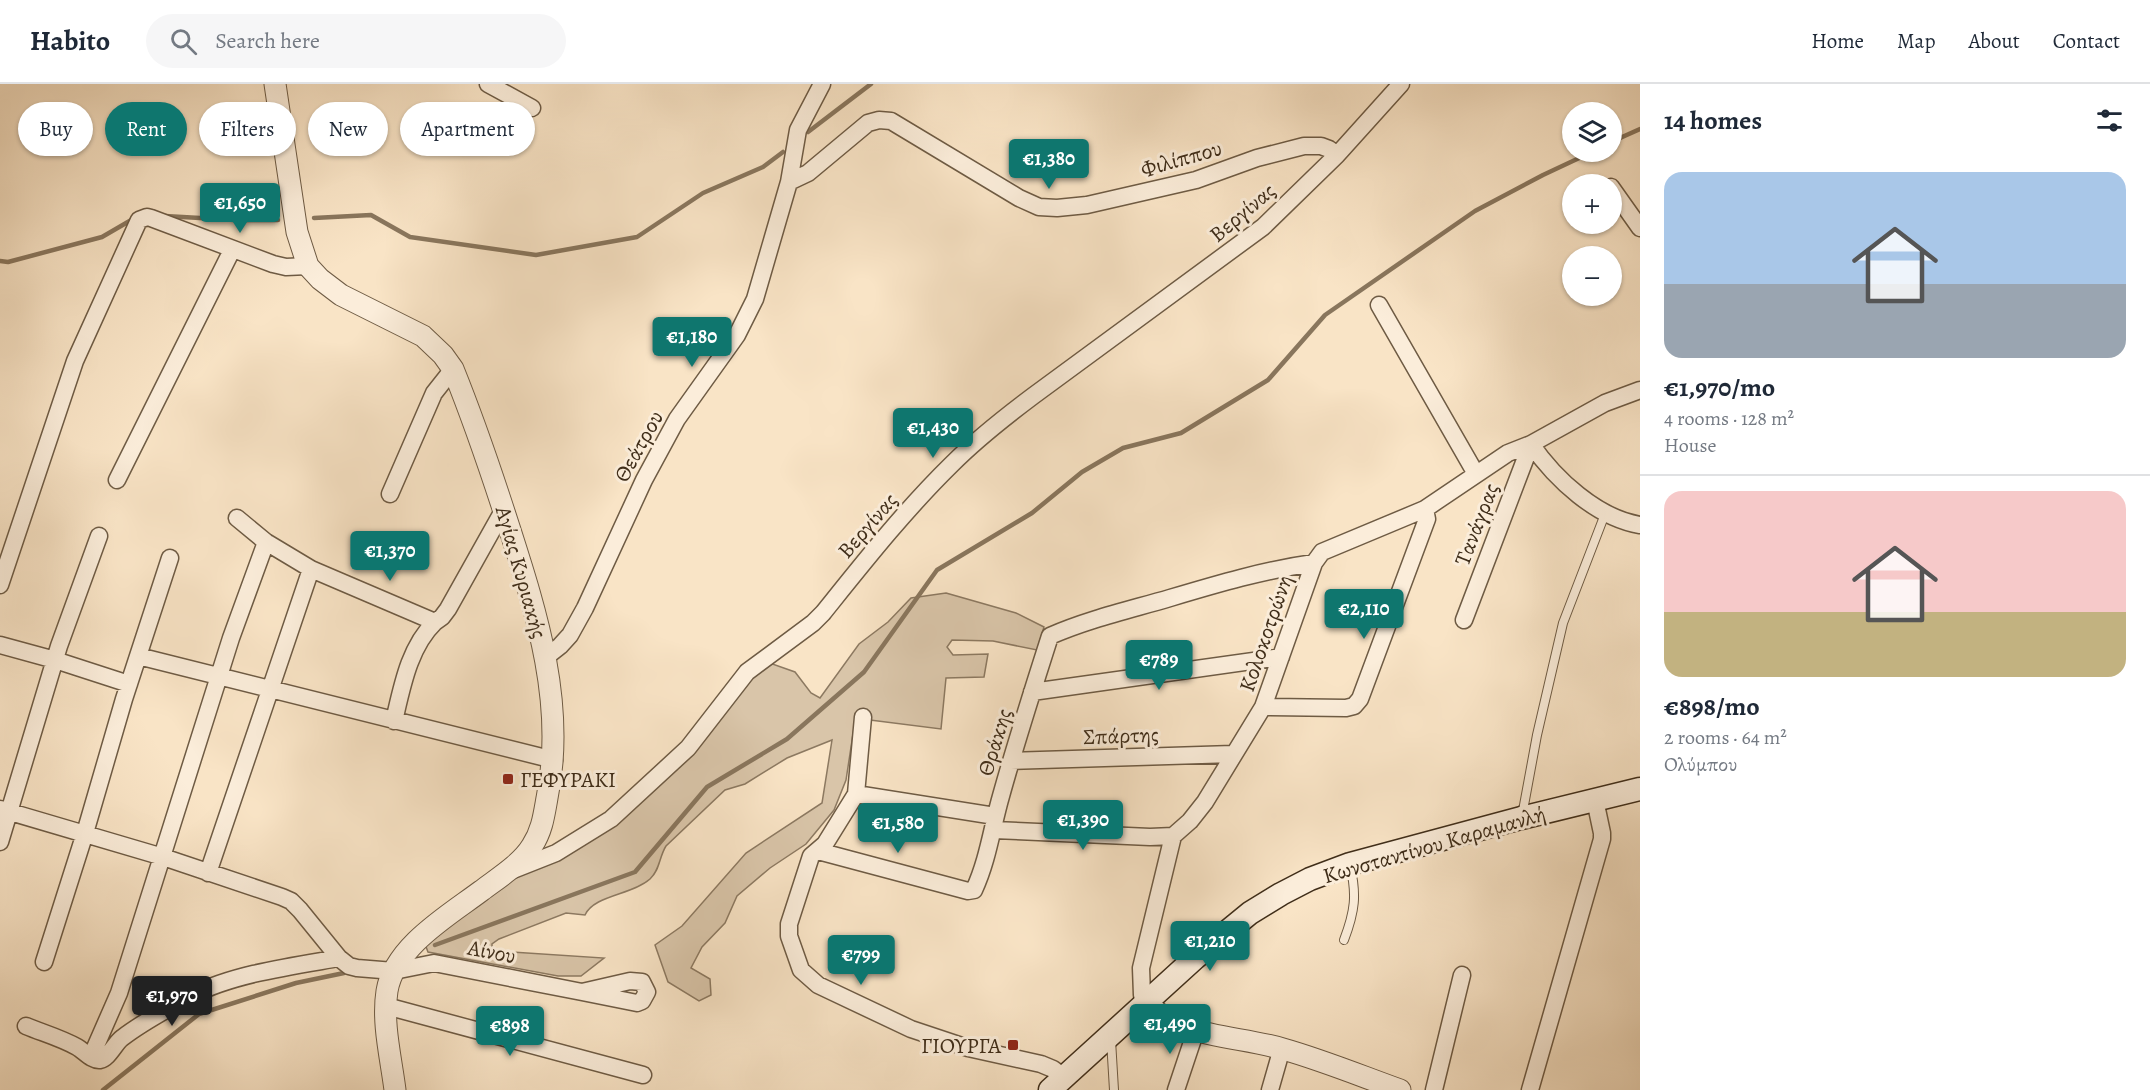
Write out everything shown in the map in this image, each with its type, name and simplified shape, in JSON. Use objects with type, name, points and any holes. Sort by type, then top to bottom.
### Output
[{"type":"main road","name":"Κωνσταντίνου Καραμανλή","points":[[1057,1084],[1146,1002],[1250,913],[1310,879],[1350,864],[1640,789]]},
{"type":"street","name":"Αγίας Κυριακής","points":[[275,84],[297,232],[308,266],[320,279],[341,295],[423,336],[443,355],[453,369],[504,509],[530,592],[546,657],[554,760],[541,829],[532,847],[505,873],[438,923],[405,952],[394,971],[387,989],[386,1022],[395,1085]]},
{"type":"street","points":[[488,84],[521,102]]},
{"type":"street","name":"Θεάτρου","points":[[546,657],[570,635],[585,608],[644,480],[677,419],[736,335],[755,300],[789,182],[798,130],[822,84]]},
{"type":"street","name":"Βεργίνας","points":[[505,873],[556,853],[611,819],[688,748],[747,672],[823,613],[882,542],[952,464],[1025,402],[1249,239],[1279,213],[1336,155],[1401,84]]},
{"type":"street","name":"Φιλίππου","points":[[789,182],[808,173],[868,123],[879,120],[891,121],[1018,198],[1039,207],[1087,205],[1148,192],[1196,180],[1257,158],[1304,146],[1321,146],[1336,155]]},
{"type":"street","points":[[1622,202],[1640,228]]},
{"type":"street","points":[[0,585],[75,361],[136,224],[143,218],[151,218],[273,264],[286,267],[308,266]]},
{"type":"street","points":[[117,480],[232,250]]},
{"type":"street","points":[[1379,305],[1476,474]]},
{"type":"street","points":[[390,494],[434,393],[453,369]]},
{"type":"street","name":"Κολοκοτρώνη","points":[[1173,836],[1190,821],[1205,802],[1263,707],[1314,562],[1322,552],[1425,509],[1508,453],[1531,444],[1605,403],[1640,390]]},
{"type":"street","points":[[1531,444],[1543,462],[1581,497],[1605,514],[1626,523],[1640,525]]},
{"type":"street","name":"Τανάγρας","points":[[1464,620],[1531,444]]},
{"type":"street","points":[[394,721],[409,664],[424,635],[448,609],[504,509]]},
{"type":"street","points":[[1263,707],[1346,708],[1354,706],[1360,699],[1427,519],[1425,509]]},
{"type":"street","points":[[237,518],[266,542],[311,569],[435,622]]},
{"type":"street","points":[[0,842],[5,811],[99,536]]},
{"type":"street","points":[[91,1057],[119,993],[231,638],[266,542]]},
{"type":"street","points":[[44,962],[170,558]]},
{"type":"street","name":"Θράκης","points":[[818,851],[968,891],[974,890],[1050,636],[1080,623],[1218,583],[1280,567],[1314,562]]},
{"type":"street","points":[[208,873],[311,569]]},
{"type":"street","points":[[0,645],[129,684]]},
{"type":"street","points":[[138,656],[554,760]]},
{"type":"street","points":[[1032,692],[1281,657]]},
{"type":"street","points":[[863,717],[856,794],[825,844],[811,856],[789,924],[789,936],[796,961],[807,976],[818,985],[911,1029],[968,1048],[1041,1064],[1053,1069],[1057,1084]]},
{"type":"street","name":"Σπάρτης","points":[[1011,761],[1233,754]]},
{"type":"street","points":[[856,794],[994,823],[1150,837],[1173,836],[1141,968],[1142,995],[1154,1011],[1171,1022],[1196,1030],[1282,1048],[1400,1090]]},
{"type":"street","points":[[1530,1090],[1602,839],[1595,800]]},
{"type":"street","points":[[5,811],[85,833],[271,892],[291,902],[339,958],[264,973],[214,986],[195,994],[131,1031],[104,1059],[95,1060],[76,1046],[26,1026]]},
{"type":"street","name":"Αίνου","points":[[339,958],[349,966],[357,968],[394,971],[434,963],[582,992]]},
{"type":"street","points":[[1434,1090],[1462,975]]},
{"type":"street","points":[[386,1006],[643,1075]]},
{"type":"street","points":[[1176,1090],[1196,1030]]},
{"type":"street","points":[[1270,1090],[1282,1048]]},
{"type":"lane","points":[[1521,818],[1536,735],[1563,623],[1605,514]]},
{"type":"lane","points":[[1344,940],[1354,907],[1355,888],[1350,864]]},
{"type":"lane","points":[[1111,1034],[1114,1090]]},
{"type":"shaded area","points":[[946,593],[1016,613],[1044,627],[1037,650],[993,641],[952,640],[947,647],[953,655],[988,654],[984,677],[946,678],[941,729],[870,720],[855,721],[846,780],[834,810],[806,844],[770,868],[737,896],[725,923],[702,947],[691,968],[710,979],[711,995],[699,1001],[668,982],[655,945],[682,926],[746,853],[822,803],[832,740],[787,758],[745,784],[725,790],[666,846],[656,872],[650,879],[634,889],[596,903],[585,915],[566,913],[499,939],[492,944],[495,951],[604,958],[581,976],[558,976],[428,952],[425,944],[506,875],[614,821],[767,662],[795,672],[811,693],[820,698],[859,644],[888,622],[911,598]]},
{"type":"waterway","points":[[808,132],[871,84]]},
{"type":"waterway","points":[[1622,137],[1640,129]]},
{"type":"waterway","points":[[314,218],[371,215],[410,237],[536,255],[637,237],[703,193],[763,167],[783,152]]},
{"type":"waterway","points":[[435,945],[635,872],[707,787],[787,739],[864,672],[937,570],[1032,513],[1082,472],[1123,448],[1181,433],[1268,380],[1325,315],[1475,211],[1571,162]]},
{"type":"waterway","points":[[165,216],[278,220]]},
{"type":"waterway","points":[[0,261],[8,262],[102,237],[133,219]]},
{"type":"waterway","points":[[103,1090],[199,1014],[296,983],[344,973]]},
{"type":"place","name":"ΓΕΦΥΡΑΚΙ","points":[[508,779]]},
{"type":"place","name":"ΓΙΟΥΡΓΑ","points":[[1013,1045]]}]
